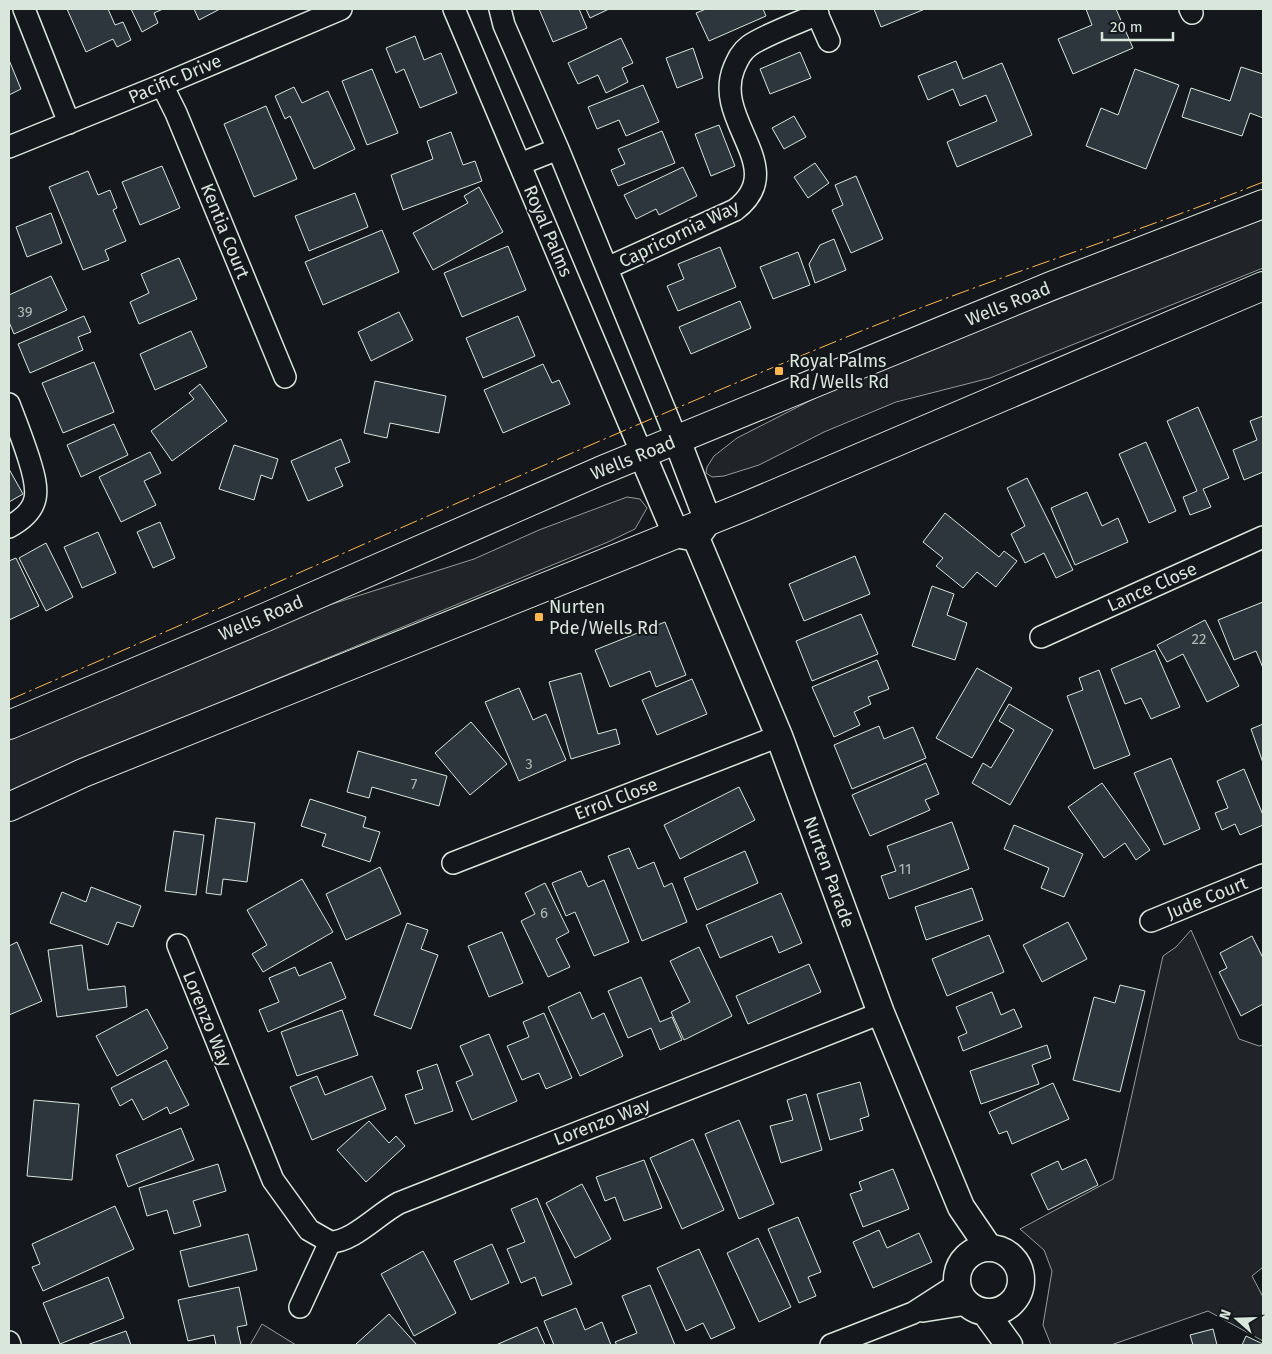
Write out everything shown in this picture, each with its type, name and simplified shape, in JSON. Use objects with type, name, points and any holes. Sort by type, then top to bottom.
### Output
[{"type":"main road","name":"Wells Road","points":[[9,725],[642,454],[1060,282],[1263,204]]},
{"type":"main road","points":[[18,802],[102,765],[693,531],[1263,286]]},
{"type":"street","points":[[24,9],[69,123]]},
{"type":"street","name":"Pacific Drive","points":[[9,147],[162,86],[341,9]]},
{"type":"street","name":"Royal Palms","points":[[454,9],[642,454]]},
{"type":"street","points":[[500,9],[504,25],[558,149],[677,440]]},
{"type":"street","points":[[816,12],[829,41]]},
{"type":"street","name":"Capricornia Way","points":[[607,268],[735,210],[747,201],[753,192],[757,172],[732,106],[728,87],[729,79],[739,57],[750,46],[816,12]]},
{"type":"street","name":"Kentia Court","points":[[162,86],[176,113],[285,377]]},
{"type":"street","points":[[520,164],[558,149]]},
{"type":"street","points":[[9,404],[21,433],[37,485],[34,502],[22,520],[9,527]]},
{"type":"street","name":"Nurten Parade","points":[[677,440],[693,531]]},
{"type":"street","name":"Nurten Parade","points":[[642,454],[693,531],[779,736],[881,1013],[961,1207],[989,1248]]},
{"type":"street","name":"Lance Close","points":[[1041,636],[1263,537]]},
{"type":"street","name":"Errol Close","points":[[453,863],[779,736]]},
{"type":"street","points":[[9,818],[18,802]]},
{"type":"street","name":"Jude Court","points":[[1150,921],[1263,875]]},
{"type":"street","name":"Lorenzo Way","points":[[178,945],[273,1180],[309,1230],[319,1238],[330,1242],[343,1241],[380,1213],[418,1194],[881,1013]]},
{"type":"street","name":"Nurten Parade","points":[[961,1207],[966,1259]]},
{"type":"street","points":[[300,1308],[330,1242]]},
{"type":"street","points":[[830,1345],[913,1313],[980,1301],[1020,1289],[1019,1270],[1007,1254],[989,1248],[972,1253],[966,1259],[958,1275],[980,1301],[1016,1345]]},
{"type":"street","points":[[980,1301],[1009,1345]]},
{"type":"shaded area","points":[[1263,217],[1263,268],[990,378],[896,402],[824,432],[759,465],[724,476],[712,477],[706,473],[707,467],[714,456],[737,438],[831,390]]},
{"type":"shaded area","points":[[627,497],[640,499],[647,508],[635,529],[608,542],[47,774],[9,794],[9,738],[55,715],[329,605],[474,559],[539,530]]},
{"type":"shaded area","points":[[1191,930],[1239,1039],[1259,1046],[1263,1045],[1263,1267],[1252,1276],[1263,1297],[1263,1341],[1208,1311],[1111,1345],[1051,1345],[1043,1325],[1052,1271],[1044,1250],[1020,1229],[1113,1179],[1163,956],[1176,947]]},
{"type":"shaded area","points":[[262,1324],[296,1345],[250,1345]]},
{"type":"building","points":[[67,9],[108,9],[115,25],[123,22],[131,40],[117,47],[113,39],[86,52]]},
{"type":"building","points":[[131,9],[163,9],[154,13],[158,23],[142,32]]},
{"type":"building","points":[[194,9],[220,9],[199,20]]},
{"type":"building","points":[[539,9],[579,9],[587,28],[553,42]]},
{"type":"building","points":[[586,9],[609,9],[590,18]]},
{"type":"building","points":[[706,9],[763,9],[766,16],[709,41],[696,13]]},
{"type":"building","points":[[874,9],[925,9],[881,27]]},
{"type":"building","points":[[1086,9],[1116,9],[1133,48],[1073,74],[1058,39],[1092,25]]},
{"type":"building","points":[[415,36],[424,60],[441,53],[457,93],[420,108],[404,69],[396,73],[386,48]]},
{"type":"building","points":[[621,38],[633,63],[622,68],[628,82],[606,93],[598,75],[578,84],[568,63]]},
{"type":"building","points":[[693,48],[703,78],[677,88],[666,58]]},
{"type":"building","points":[[800,52],[811,78],[770,94],[760,69]]},
{"type":"building","points":[[9,60],[21,89],[9,95]]},
{"type":"building","points":[[956,61],[963,79],[1002,63],[1032,135],[957,167],[947,142],[997,121],[986,95],[960,106],[953,89],[928,100],[918,76]]},
{"type":"building","points":[[1241,67],[1263,74],[1263,118],[1250,113],[1242,136],[1182,117],[1191,88],[1230,101]]},
{"type":"building","points":[[372,69],[398,133],[367,145],[342,81]]},
{"type":"building","points":[[1135,69],[1179,85],[1146,169],[1086,146],[1101,108],[1118,115]]},
{"type":"building","points":[[643,85],[659,122],[626,136],[619,120],[597,129],[588,107]]},
{"type":"building","points":[[294,87],[302,103],[328,91],[355,149],[314,169],[290,116],[285,119],[275,96]]},
{"type":"building","points":[[266,106],[297,179],[254,197],[224,124]]},
{"type":"building","points":[[794,116],[806,137],[784,149],[772,128]]},
{"type":"building","points":[[719,125],[735,166],[711,176],[695,134]]},
{"type":"building","points":[[662,131],[675,163],[618,186],[611,170],[625,164],[618,149]]},
{"type":"building","points":[[451,132],[463,165],[475,161],[482,181],[403,210],[391,175],[433,159],[427,141]]},
{"type":"building","points":[[815,163],[829,183],[808,198],[794,177]]},
{"type":"building","points":[[162,166],[180,208],[140,225],[122,182]]},
{"type":"building","points":[[683,167],[697,196],[659,215],[656,209],[636,219],[624,195]]},
{"type":"building","points":[[88,171],[98,195],[110,190],[117,208],[113,210],[126,241],[105,250],[109,260],[83,270],[49,187]]},
{"type":"building","points":[[856,176],[883,239],[851,253],[832,210],[843,205],[835,185]]},
{"type":"building","points":[[479,187],[503,232],[433,270],[413,233],[468,203],[464,196]]},
{"type":"building","points":[[355,193],[368,227],[309,251],[295,216]]},
{"type":"building","points":[[51,213],[62,243],[27,257],[16,227]]},
{"type":"building","points":[[382,230],[399,272],[323,305],[305,262]]},
{"type":"building","points":[[834,239],[846,270],[815,283],[809,264],[820,245]]},
{"type":"building","points":[[508,246],[526,290],[462,317],[444,273]]},
{"type":"building","points":[[720,247],[736,287],[678,311],[667,286],[684,279],[678,264]]},
{"type":"building","points":[[798,252],[810,285],[773,299],[760,267]]},
{"type":"building","points":[[179,258],[197,299],[139,324],[130,302],[149,293],[141,274]]},
{"type":"building","points":[[51,276],[67,310],[14,334],[9,322],[9,295]]},
{"type":"building","points":[[740,301],[751,328],[691,354],[679,327]]},
{"type":"building","points":[[399,312],[413,340],[371,361],[358,332]]},
{"type":"building","points":[[84,316],[91,332],[78,337],[83,350],[30,373],[18,344]]},
{"type":"building","points":[[518,316],[535,356],[483,378],[466,338]]},
{"type":"building","points":[[191,331],[207,367],[155,390],[140,354]]},
{"type":"building","points":[[94,362],[114,412],[63,433],[42,383]]},
{"type":"building","points":[[543,364],[552,383],[559,380],[570,404],[503,433],[484,390]]},
{"type":"building","points":[[375,381],[446,396],[439,433],[390,423],[387,438],[364,433]]},
{"type":"building","points":[[200,384],[227,421],[172,461],[151,431],[194,399],[189,393]]},
{"type":"building","points":[[1198,407],[1229,478],[1203,489],[1211,507],[1190,515],[1183,497],[1197,491],[1167,421]]},
{"type":"building","points":[[1263,416],[1263,472],[1244,480],[1233,450],[1257,440],[1250,421]]},
{"type":"building","points":[[114,424],[128,455],[81,477],[67,445]]},
{"type":"building","points":[[341,439],[350,462],[335,468],[343,486],[308,501],[291,461]]},
{"type":"building","points":[[1146,442],[1176,511],[1149,523],[1119,454]]},
{"type":"building","points":[[234,445],[278,459],[272,479],[261,475],[254,500],[219,489]]},
{"type":"building","points":[[150,452],[161,473],[144,481],[156,505],[121,522],[99,477]]},
{"type":"building","points":[[9,469],[23,494],[9,502]]},
{"type":"building","points":[[1027,478],[1073,570],[1056,578],[1044,553],[1025,563],[1011,534],[1025,526],[1007,488]]},
{"type":"building","points":[[1087,492],[1102,526],[1118,518],[1128,542],[1075,565],[1051,508]]},
{"type":"building","points":[[945,513],[999,557],[1004,551],[1017,561],[996,587],[977,572],[963,588],[936,566],[943,558],[923,542]]},
{"type":"building","points":[[160,522],[175,558],[153,568],[137,532]]},
{"type":"building","points":[[98,532],[116,573],[82,588],[64,547]]},
{"type":"building","points":[[46,543],[73,597],[46,611],[19,558]]},
{"type":"building","points":[[855,556],[870,594],[804,621],[789,584]]},
{"type":"building","points":[[16,558],[39,606],[9,620],[9,561]]},
{"type":"building","points":[[932,586],[954,594],[947,615],[967,623],[955,660],[912,646]]},
{"type":"building","points":[[1263,602],[1263,668],[1256,651],[1234,660],[1218,620]]},
{"type":"building","points":[[861,614],[878,654],[812,681],[796,641]]},
{"type":"building","points":[[1205,620],[1239,686],[1207,702],[1183,654],[1167,662],[1157,645]]},
{"type":"building","points":[[665,622],[686,675],[656,687],[650,671],[610,687],[595,650]]},
{"type":"building","points":[[1155,650],[1180,707],[1151,719],[1141,698],[1125,704],[1111,669]]},
{"type":"building","points":[[877,660],[889,689],[868,697],[871,704],[854,712],[860,725],[834,737],[812,687]]},
{"type":"building","points":[[977,668],[1012,688],[972,758],[936,738]]},
{"type":"building","points":[[1099,670],[1130,755],[1094,769],[1067,696],[1083,690],[1079,678]]},
{"type":"building","points":[[581,673],[598,734],[616,729],[620,744],[571,759],[549,682]]},
{"type":"building","points":[[692,679],[707,714],[657,735],[642,700]]},
{"type":"building","points":[[519,688],[533,720],[546,714],[566,760],[519,781],[485,702]]},
{"type":"building","points":[[1009,704],[1053,730],[1010,805],[972,783],[983,763],[991,768],[1014,730],[999,721]]},
{"type":"building","points":[[471,722],[507,764],[470,795],[435,753]]},
{"type":"building","points":[[1263,724],[1263,763],[1251,729]]},
{"type":"building","points":[[879,726],[884,739],[913,727],[926,758],[852,789],[834,745]]},
{"type":"building","points":[[358,751],[447,776],[439,806],[372,787],[369,798],[347,792]]},
{"type":"building","points":[[1171,758],[1200,829],[1164,845],[1134,773]]},
{"type":"building","points":[[926,763],[939,794],[925,800],[930,810],[870,836],[852,795]]},
{"type":"building","points":[[1244,769],[1263,815],[1263,825],[1240,835],[1235,824],[1222,830],[1215,813],[1228,808],[1217,781]]},
{"type":"building","points":[[1102,783],[1150,850],[1136,860],[1125,843],[1104,858],[1068,807]]},
{"type":"building","points":[[739,787],[755,820],[680,859],[664,825]]},
{"type":"building","points":[[310,799],[366,817],[363,827],[380,832],[370,862],[322,846],[326,834],[301,826]]},
{"type":"building","points":[[216,818],[255,823],[247,882],[223,879],[221,895],[206,893]]},
{"type":"building","points":[[952,822],[969,869],[889,899],[881,876],[896,871],[887,846]]},
{"type":"building","points":[[1014,825],[1083,854],[1064,897],[1041,888],[1049,868],[1004,849]]},
{"type":"building","points":[[174,831],[204,835],[196,895],[165,891]]},
{"type":"building","points":[[629,848],[638,869],[654,862],[664,887],[672,883],[687,922],[642,941],[608,856]]},
{"type":"building","points":[[745,851],[758,883],[697,910],[684,878]]},
{"type":"building","points":[[380,867],[401,914],[346,940],[326,894]]},
{"type":"building","points":[[581,871],[588,887],[604,880],[629,942],[594,956],[575,912],[566,916],[552,883]]},
{"type":"building","points":[[302,879],[333,932],[263,972],[252,954],[267,945],[247,910]]},
{"type":"building","points":[[545,883],[569,932],[556,939],[570,967],[548,977],[521,921],[535,914],[525,893]]},
{"type":"building","points":[[91,887],[141,906],[133,927],[117,922],[108,945],[50,923],[62,892],[86,902]]},
{"type":"building","points":[[972,888],[983,920],[926,940],[915,907]]},
{"type":"building","points":[[781,893],[802,943],[779,953],[772,936],[720,958],[706,925]]},
{"type":"building","points":[[1068,922],[1087,959],[1042,982],[1023,945]]},
{"type":"building","points":[[407,923],[428,930],[421,949],[438,955],[411,1029],[374,1015]]},
{"type":"building","points":[[502,932],[523,983],[489,997],[468,946]]},
{"type":"building","points":[[989,935],[1004,972],[947,996],[932,959]]},
{"type":"building","points":[[1252,936],[1263,958],[1263,1004],[1241,1016],[1219,972],[1227,968],[1220,953]]},
{"type":"building","points":[[17,942],[42,1001],[9,1015],[9,946]]},
{"type":"building","points":[[82,945],[88,990],[125,986],[127,1007],[57,1017],[48,950]]},
{"type":"building","points":[[699,947],[732,1016],[684,1040],[671,1012],[690,1002],[670,961]]},
{"type":"building","points":[[331,962],[346,998],[268,1032],[259,1010],[279,1002],[269,978],[295,967],[299,976]]},
{"type":"building","points":[[809,964],[821,992],[748,1024],[736,996]]},
{"type":"building","points":[[641,977],[660,1022],[672,1017],[682,1040],[660,1050],[651,1028],[628,1038],[608,991]]},
{"type":"building","points":[[1120,985],[1145,991],[1120,1092],[1073,1080],[1094,997],[1115,1003]]},
{"type":"building","points":[[580,992],[592,1019],[604,1013],[623,1056],[580,1076],[548,1007]]},
{"type":"building","points":[[992,992],[1001,1015],[1014,1009],[1022,1027],[963,1051],[958,1037],[967,1033],[956,1007]]},
{"type":"building","points":[[147,1009],[168,1048],[117,1076],[96,1036]]},
{"type":"building","points":[[342,1010],[358,1055],[297,1076],[281,1032]]},
{"type":"building","points":[[544,1013],[572,1078],[546,1089],[539,1073],[522,1080],[507,1046],[529,1037],[523,1022]]},
{"type":"building","points":[[489,1034],[517,1101],[472,1120],[456,1082],[473,1075],[460,1046]]},
{"type":"building","points":[[1047,1045],[1051,1058],[1032,1065],[1039,1084],[981,1104],[970,1071]]},
{"type":"building","points":[[166,1060],[189,1105],[170,1114],[167,1107],[143,1120],[132,1099],[120,1106],[111,1088]]},
{"type":"building","points":[[437,1064],[453,1111],[415,1124],[405,1095],[423,1089],[417,1071]]},
{"type":"building","points":[[317,1076],[325,1095],[372,1076],[386,1109],[312,1140],[290,1087]]},
{"type":"building","points":[[860,1082],[869,1116],[860,1119],[863,1130],[830,1140],[817,1094]]},
{"type":"building","points":[[1053,1083],[1069,1119],[1012,1144],[1007,1131],[999,1134],[989,1112]]},
{"type":"building","points":[[806,1094],[822,1150],[781,1163],[770,1126],[793,1120],[787,1100]]},
{"type":"building","points":[[34,1100],[79,1104],[72,1180],[27,1176]]},
{"type":"building","points":[[739,1120],[774,1204],[739,1219],[705,1134]]},
{"type":"building","points":[[369,1121],[389,1143],[396,1136],[405,1146],[366,1182],[337,1150]]},
{"type":"building","points":[[181,1128],[194,1160],[128,1187],[116,1155]]},
{"type":"building","points":[[693,1139],[724,1210],[682,1229],[650,1158]]},
{"type":"building","points":[[1086,1159],[1098,1185],[1048,1210],[1031,1174],[1058,1161],[1062,1170]]},
{"type":"building","points":[[644,1160],[662,1208],[624,1221],[615,1197],[605,1201],[596,1177]]},
{"type":"building","points":[[218,1164],[226,1191],[193,1201],[201,1226],[174,1234],[167,1210],[147,1216],[139,1188]]},
{"type":"building","points":[[893,1169],[909,1209],[863,1227],[850,1194],[862,1190],[859,1182]]},
{"type":"building","points":[[582,1184],[611,1239],[575,1258],[546,1203]]},
{"type":"building","points":[[537,1198],[572,1284],[542,1296],[535,1277],[521,1283],[507,1249],[525,1242],[511,1209]]},
{"type":"building","points":[[115,1206],[134,1249],[43,1291],[32,1267],[40,1264],[32,1244]]},
{"type":"building","points":[[798,1217],[821,1272],[808,1277],[816,1296],[799,1303],[768,1229]]},
{"type":"building","points":[[879,1230],[887,1248],[919,1233],[932,1262],[873,1288],[853,1242]]},
{"type":"building","points":[[248,1234],[257,1270],[189,1287],[180,1251]]},
{"type":"building","points":[[758,1238],[791,1307],[759,1322],[727,1253]]},
{"type":"building","points":[[492,1244],[509,1283],[471,1300],[454,1261]]},
{"type":"building","points":[[699,1249],[735,1328],[711,1339],[703,1323],[686,1331],[657,1268]]},
{"type":"building","points":[[423,1251],[456,1313],[414,1336],[381,1274]]},
{"type":"building","points":[[108,1277],[124,1318],[60,1344],[43,1303]]},
{"type":"building","points":[[650,1285],[675,1345],[617,1345],[615,1342],[637,1333],[622,1296]]},
{"type":"building","points":[[239,1287],[247,1325],[237,1327],[241,1345],[216,1345],[214,1335],[188,1341],[178,1300]]},
{"type":"building","points":[[576,1308],[585,1330],[602,1322],[611,1345],[554,1345],[544,1321]]},
{"type":"building","points":[[389,1314],[417,1345],[355,1345]]},
{"type":"building","points":[[537,1327],[545,1345],[496,1345]]},
{"type":"building","points":[[1213,1329],[1217,1345],[1193,1345],[1190,1335]]},
{"type":"building","points":[[126,1331],[131,1345],[87,1345]]},
{"type":"building","points":[[1246,1336],[1263,1344],[1263,1345],[1242,1345]]},
{"type":"power","points":[[9,700],[642,423],[854,334],[1263,182]]},
{"type":"place","name":"Royal Palms Rd/Wells Rd","points":[[779,371]]},
{"type":"place","name":"Nurten Pde/Wells Rd","points":[[539,617]]}]
